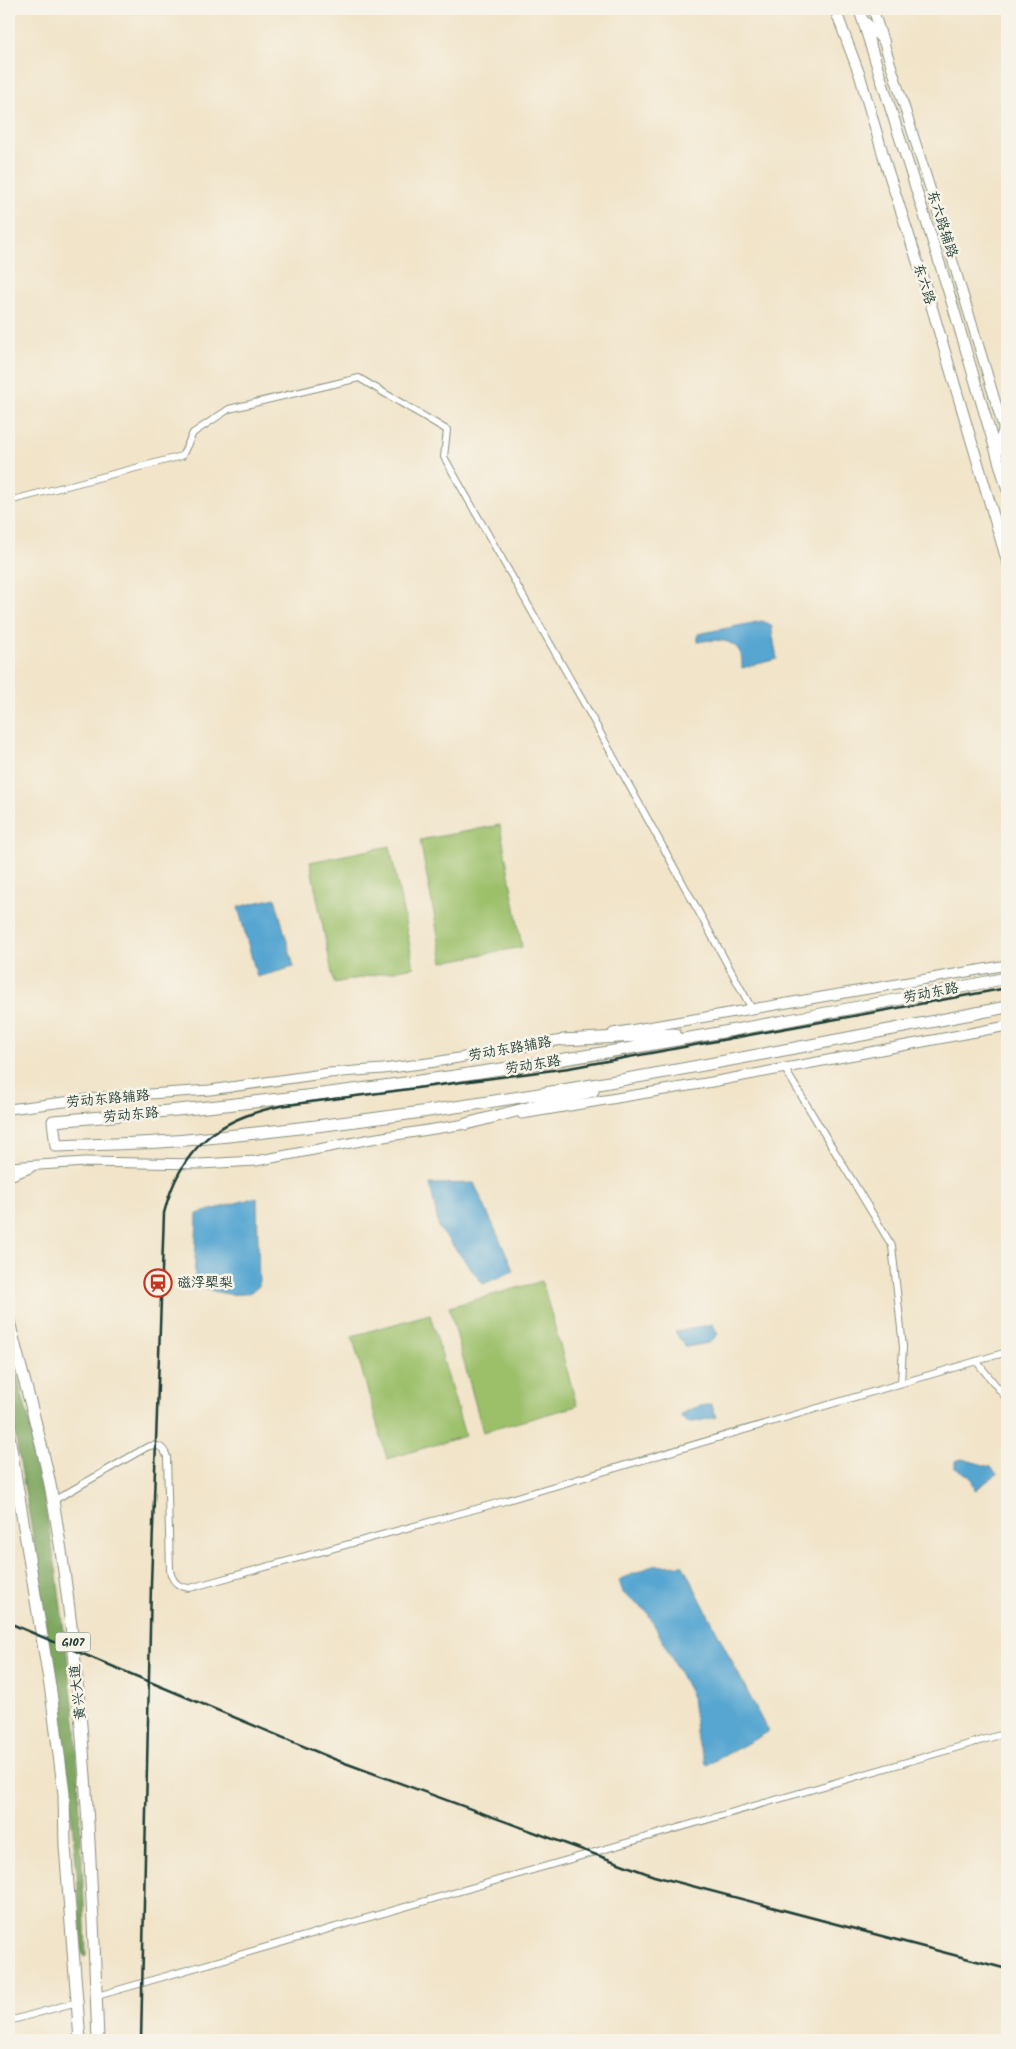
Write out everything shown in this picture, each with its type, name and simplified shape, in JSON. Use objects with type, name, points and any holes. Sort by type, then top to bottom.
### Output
[{"type":"highway","name":"劳动东路","points":[[1007,978],[781,1023],[584,1057],[449,1077],[211,1108],[53,1121],[56,1146],[185,1140],[383,1118],[463,1106],[848,1039],[1007,1007]]},
{"type":"highway","points":[[563,1040],[652,1037],[781,1023]]},
{"type":"highway","points":[[466,1124],[706,1064]]},
{"type":"highway","name":"黄兴大道","points":[[9,1321],[41,1444],[53,1501],[81,1712],[98,2040]]},
{"type":"highway","name":"黄兴大道","points":[[9,1436],[51,1692],[64,1794],[65,1846],[80,2040]]},
{"type":"main road","name":"东六路","points":[[835,9],[860,76],[886,168],[927,291],[1007,561]]},
{"type":"main road","name":"东六路","points":[[859,9],[950,293],[1007,489]]},
{"type":"main road","name":"东六路辅路","points":[[873,9],[914,142],[943,225],[1007,441]]},
{"type":"main road","points":[[863,20],[884,41]]},
{"type":"main road","points":[[997,454],[1004,428]]},
{"type":"main road","name":"劳动东路辅路","points":[[9,1109],[74,1101],[210,1090],[329,1073],[435,1062],[1007,965]]},
{"type":"main road","points":[[9,1167],[130,1162],[200,1164],[256,1161],[380,1137],[785,1069],[1007,1026]]},
{"type":"main road","points":[[9,1104],[74,1101]]},
{"type":"main road","points":[[9,1176],[30,1168],[52,1164]]},
{"type":"street","points":[[9,501],[182,456],[193,433],[229,409],[359,378],[447,430],[444,457],[580,696],[752,1009]]},
{"type":"street","points":[[785,1069],[892,1246],[903,1347],[901,1383]]},
{"type":"street","points":[[53,1501],[147,1447],[151,1445],[160,1446],[164,1449],[167,1456],[170,1570],[174,1581],[178,1585],[190,1588],[501,1502],[1007,1352]]},
{"type":"street","points":[[976,1362],[1007,1399]]},
{"type":"street","points":[[97,1996],[1007,1733]]},
{"type":"street","points":[[9,2020],[77,2002]]},
{"type":"green space","points":[[500,825],[522,947],[443,962],[420,840]]},
{"type":"green space","points":[[390,846],[414,967],[334,983],[310,862]]},
{"type":"green space","points":[[542,1281],[577,1406],[483,1432],[449,1307]]},
{"type":"green space","points":[[430,1314],[465,1436],[387,1459],[352,1336]]},
{"type":"green space","points":[[9,1344],[33,1436],[57,1574],[76,1728],[85,1926],[86,1956],[84,1957],[82,1953],[77,1872],[66,1762],[31,1525],[9,1400]]},
{"type":"water","points":[[762,621],[771,625],[777,659],[742,668],[740,652],[732,644],[715,640],[698,642],[698,634]]},
{"type":"water","points":[[275,898],[294,967],[257,977],[238,907]]},
{"type":"water","points":[[474,1183],[514,1271],[483,1284],[439,1228],[430,1184]]},
{"type":"water","points":[[257,1197],[259,1286],[245,1294],[237,1295],[194,1286],[197,1214]]},
{"type":"water","points":[[713,1324],[718,1335],[709,1343],[686,1347],[675,1332]]},
{"type":"water","points":[[711,1404],[717,1417],[689,1423],[680,1417],[690,1409]]},
{"type":"water","points":[[962,1459],[991,1467],[997,1474],[975,1490],[970,1476],[955,1468],[955,1461]]},
{"type":"water","points":[[683,1565],[768,1732],[707,1765],[697,1740],[692,1697],[648,1613],[623,1593],[619,1580],[652,1566]]},
{"type":"railway","points":[[141,2040],[151,1584],[164,1213],[180,1171],[191,1154],[204,1140],[238,1119],[280,1106],[569,1068],[1007,988]]},
{"type":"railway","points":[[9,1623],[334,1759],[654,1876],[1007,1969]]},
{"type":"place","name":"磁浮㮾梨","points":[[158,1283]]}]
